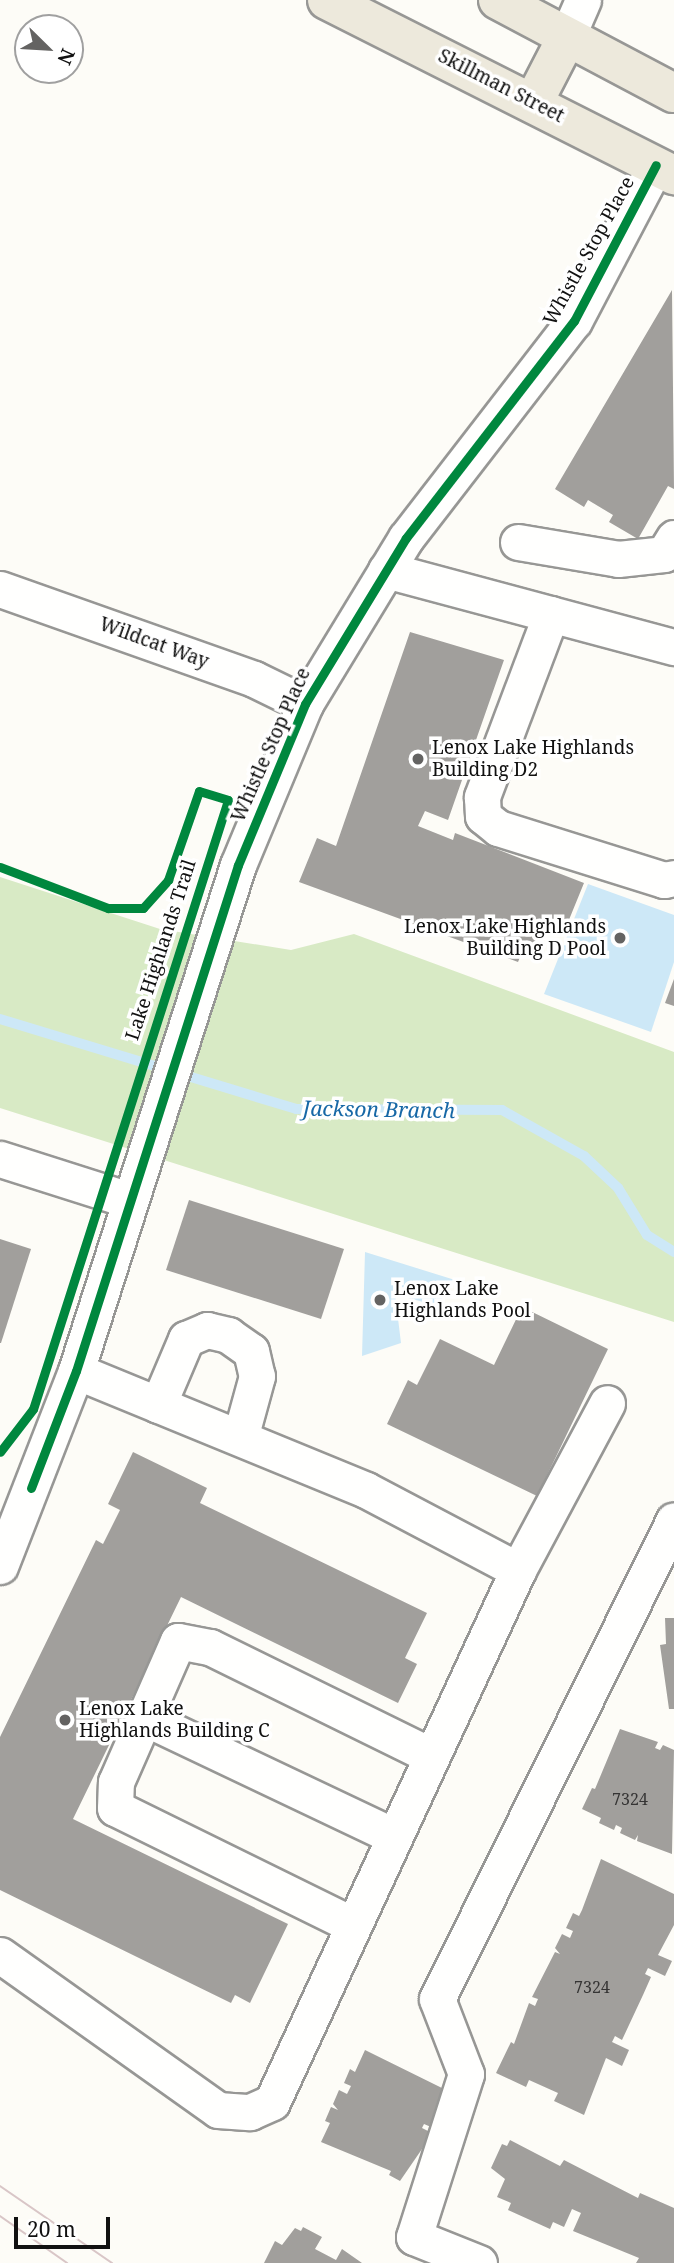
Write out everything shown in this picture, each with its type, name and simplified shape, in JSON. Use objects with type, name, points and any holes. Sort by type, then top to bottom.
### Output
[{"type":"main road","name":"Skillman Street","points":[[327,0],[533,103],[668,162]]},
{"type":"main road","points":[[498,0],[674,93]]},
{"type":"main road","points":[[533,103],[567,37]]},
{"type":"street","points":[[567,37],[583,0]]},
{"type":"street","name":"Whistle Stop Place","points":[[0,1566],[76,1371],[145,1151],[264,797],[304,704],[386,570],[574,321],[668,162]]},
{"type":"street","points":[[517,542],[618,559],[664,554],[674,538]]},
{"type":"street","points":[[386,570],[674,647]]},
{"type":"street","name":"Wildcat Way","points":[[0,589],[254,679],[304,704]]},
{"type":"street","points":[[551,614],[482,797],[483,816],[498,828],[664,880],[674,878]]},
{"type":"street","points":[[0,1159],[129,1200]]},
{"type":"street","points":[[158,1405],[186,1339],[207,1330],[228,1335],[251,1351],[257,1376],[240,1438]]},
{"type":"street","points":[[76,1371],[366,1490],[518,1570]]},
{"type":"street","points":[[0,1955],[218,2110],[250,2112],[272,2102],[518,1570],[607,1403]]},
{"type":"street","points":[[0,1503],[31,1488]]},
{"type":"street","points":[[479,2263],[414,2236],[466,2074],[437,1999],[674,1520]]},
{"type":"street","points":[[353,1925],[115,1808],[116,1782],[178,1641],[211,1647],[432,1756]]},
{"type":"street","points":[[145,1717],[394,1836]]},
{"type":"green space","points":[[0,877],[160,929],[291,950],[354,934],[674,1052],[674,1322],[0,1108]]},
{"type":"water","name":"Lenox Lake Highlands Building D Pool","points":[[588,884],[674,915],[674,962],[651,1032],[544,994]]},
{"type":"water","name":"Lenox Lake Highlands Pool","points":[[365,1252],[455,1280],[437,1306],[395,1294],[401,1343],[362,1356]]},
{"type":"building","points":[[672,290],[674,489],[668,486],[638,539],[609,522],[613,515],[588,500],[584,507],[555,489]]},
{"type":"building","name":"Lenox Lake Highlands Building D2","points":[[410,632],[504,660],[448,820],[425,811],[418,826],[453,840],[455,833],[584,883],[564,932],[545,925],[537,955],[523,950],[518,962],[299,882],[317,838],[336,846]]},
{"type":"building","points":[[674,979],[674,1006],[665,1003]]},
{"type":"building","points":[[189,1200],[344,1249],[321,1319],[166,1270]]},
{"type":"building","points":[[0,1239],[31,1249],[1,1343],[0,1343]]},
{"type":"building","points":[[522,1307],[608,1349],[537,1496],[387,1424],[408,1380],[417,1385],[440,1339],[494,1365]]},
{"type":"building","name":"Lenox Lake Highlands Building C","points":[[133,1452],[207,1488],[200,1503],[427,1613],[405,1658],[417,1664],[398,1703],[181,1597],[73,1819],[288,1924],[250,2003],[235,1995],[231,2003],[0,1890],[0,1737],[96,1540],[103,1544],[120,1510],[108,1504]]},
{"type":"building","points":[[665,1618],[674,1618],[674,1709],[669,1709],[660,1645],[666,1644]]},
{"type":"building","points":[[620,1729],[658,1742],[655,1748],[660,1750],[663,1745],[674,1750],[672,1854],[637,1841],[638,1835],[635,1840],[620,1833],[622,1828],[616,1825],[614,1830],[599,1823],[601,1818],[582,1809],[592,1788],[595,1789]]},
{"type":"building","points":[[601,1859],[674,1894],[674,1925],[658,1955],[672,1961],[665,1976],[648,1968],[645,1974],[651,1977],[622,2040],[615,2036],[612,2042],[629,2050],[622,2066],[606,2058],[584,2115],[554,2101],[558,2093],[529,2080],[526,2087],[496,2073],[511,2042],[514,2044],[529,2003],[535,2006],[538,1999],[532,1997],[555,1952],[560,1954],[555,1948],[562,1934],[570,1938],[573,1931],[566,1928],[573,1913],[579,1916]]},
{"type":"building","points":[[365,2050],[444,2089],[431,2127],[424,2124],[422,2128],[430,2132],[422,2149],[400,2181],[389,2175],[391,2171],[321,2142],[330,2123],[325,2121],[331,2107],[338,2110],[333,2104],[339,2090],[347,2094],[351,2086],[344,2083],[350,2069],[355,2072]]},
{"type":"building","points":[[510,2140],[560,2166],[564,2160],[638,2198],[640,2193],[674,2208],[674,2263],[636,2263],[639,2258],[573,2231],[581,2213],[572,2209],[564,2227],[553,2222],[550,2229],[508,2210],[511,2203],[497,2197],[505,2179],[491,2168],[502,2144],[507,2146]]},
{"type":"building","points":[[303,2227],[322,2237],[315,2249],[336,2260],[342,2249],[362,2263],[264,2263],[275,2241],[282,2245],[295,2228],[301,2231]]},
{"type":"waterway","name":"Jackson Branch","points":[[0,1019],[296,1109],[502,1110],[584,1156],[618,1188],[647,1235],[674,1252]]},
{"type":"tram line","points":[[0,2186],[112,2263]]},
{"type":"tram line","points":[[0,2216],[67,2263]]},
{"type":"cycle path","points":[[31,1488],[76,1371],[238,865],[305,704],[406,538],[574,321],[656,165]]},
{"type":"cycle path","name":"Lake Highlands Trail","points":[[0,867],[108,908],[143,908],[168,880],[199,791],[228,800],[33,1409],[0,1452]]},
{"type":"place","name":"Lenox Lake Highlands Building D2","points":[[418,759]]},
{"type":"place","name":"Lenox Lake Highlands Building D Pool","points":[[620,938]]},
{"type":"place","name":"Lenox Lake Highlands Pool","points":[[380,1300]]},
{"type":"place","name":"Lenox Lake Highlands Building C","points":[[65,1720]]}]
